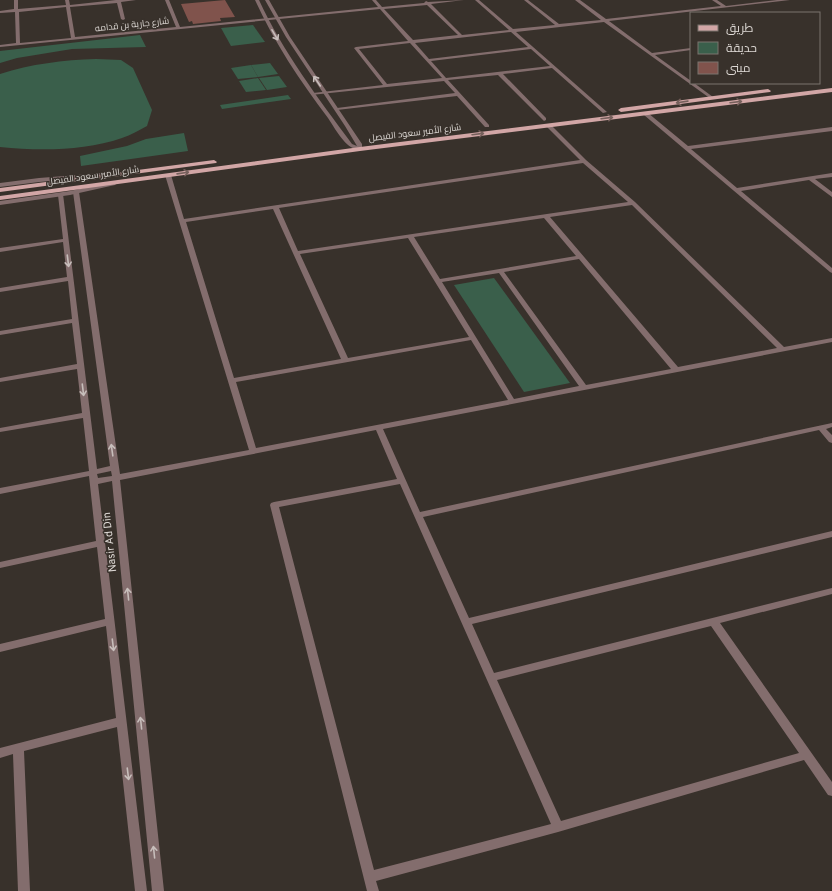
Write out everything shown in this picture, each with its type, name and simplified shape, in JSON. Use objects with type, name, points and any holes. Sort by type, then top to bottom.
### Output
[{"type":"main road","name":"شارع الأمير سعود الفيصل","points":[[0,198],[168,175],[487,126],[832,83]]},
{"type":"main road","name":"شارع الأمير سعود الفيصل","points":[[0,190],[350,145],[360,146],[646,114],[832,90]]},
{"type":"street","points":[[16,0],[18,44]]},
{"type":"street","points":[[67,0],[73,39]]},
{"type":"street","points":[[0,12],[134,0]]},
{"type":"street","points":[[168,0],[178,28]]},
{"type":"street","points":[[257,0],[266,20],[294,65],[350,145]]},
{"type":"street","points":[[268,0],[277,19],[360,146]]},
{"type":"street","points":[[374,0],[487,126]]},
{"type":"street","name":"شارع جارية بن قدامه","points":[[0,46],[277,19],[426,2],[462,0]]},
{"type":"street","points":[[477,0],[605,112]]},
{"type":"street","points":[[526,0],[558,25]]},
{"type":"street","points":[[577,0],[690,83]]},
{"type":"street","points":[[714,0],[725,7]]},
{"type":"street","points":[[386,86],[356,48],[784,0]]},
{"type":"street","points":[[118,1],[123,19]]},
{"type":"street","points":[[426,2],[461,36]]},
{"type":"street","points":[[428,60],[532,48]]},
{"type":"street","points":[[651,54],[690,49]]},
{"type":"street","points":[[294,65],[305,63]]},
{"type":"street","points":[[313,94],[553,67]]},
{"type":"street","points":[[499,73],[544,119]]},
{"type":"street","points":[[692,84],[711,98]]},
{"type":"street","points":[[337,109],[458,94]]},
{"type":"street","points":[[646,114],[832,271]]},
{"type":"street","points":[[548,125],[584,161],[633,203],[783,350]]},
{"type":"street","points":[[687,148],[832,129]]},
{"type":"street","points":[[182,221],[584,161]]},
{"type":"street","points":[[0,185],[39,180],[120,174]]},
{"type":"street","points":[[168,175],[253,451]]},
{"type":"street","points":[[736,190],[832,175]]},
{"type":"street","points":[[810,178],[832,195]]},
{"type":"street","points":[[0,203],[61,195],[127,181]]},
{"type":"street","name":"Nasir Ad Din","points":[[76,192],[115,473],[158,891]]},
{"type":"street","name":"Nasir Ad Din","points":[[61,195],[141,891]]},
{"type":"street","points":[[296,253],[633,203]]},
{"type":"street","points":[[276,207],[345,360]]},
{"type":"street","points":[[546,216],[676,370]]},
{"type":"street","points":[[410,236],[512,401]]},
{"type":"street","points":[[0,250],[66,240]]},
{"type":"street","points":[[438,281],[581,257]]},
{"type":"street","points":[[500,270],[584,388]]},
{"type":"street","points":[[0,290],[70,279]]},
{"type":"street","points":[[0,333],[75,320]]},
{"type":"street","points":[[231,381],[473,338]]},
{"type":"street","points":[[0,491],[253,451],[832,340]]},
{"type":"street","points":[[0,380],[80,366]]},
{"type":"street","points":[[0,430],[86,415]]},
{"type":"street","points":[[418,516],[832,425]]},
{"type":"street","points":[[378,427],[558,827]]},
{"type":"street","points":[[821,428],[832,440]]},
{"type":"street","points":[[373,891],[274,505],[402,480]]},
{"type":"street","points":[[466,622],[832,534]]},
{"type":"street","points":[[0,565],[101,543]]},
{"type":"street","points":[[490,678],[832,591]]},
{"type":"street","points":[[0,648],[110,621]]},
{"type":"street","points":[[714,621],[832,791]]},
{"type":"street","points":[[0,753],[121,721]]},
{"type":"street","points":[[18,748],[24,891]]},
{"type":"street","points":[[369,877],[558,827],[807,755]]},
{"type":"green space","points":[[253,25],[265,42],[231,46],[221,28]]},
{"type":"green space","points":[[140,35],[146,47],[72,49],[17,58],[0,63],[0,51]]},
{"type":"green space","points":[[96,59],[121,60],[133,68],[152,110],[147,126],[122,138],[77,148],[31,149],[0,147],[0,74],[47,63]]},
{"type":"green space","points":[[270,63],[278,74],[258,77],[251,65]]},
{"type":"green space","points":[[251,65],[258,77],[238,79],[231,68]]},
{"type":"green space","points":[[279,76],[287,87],[267,90],[259,78]]},
{"type":"green space","points":[[258,78],[266,90],[246,92],[239,81]]},
{"type":"green space","points":[[288,95],[291,99],[222,109],[220,105]]},
{"type":"green space","points":[[184,133],[188,151],[81,166],[80,156],[127,146],[146,139]]},
{"type":"green space","points":[[494,278],[570,383],[524,392],[454,285]]},
{"type":"building","points":[[225,0],[235,17],[220,18],[221,21],[193,24],[192,21],[189,22],[181,4]]}]
